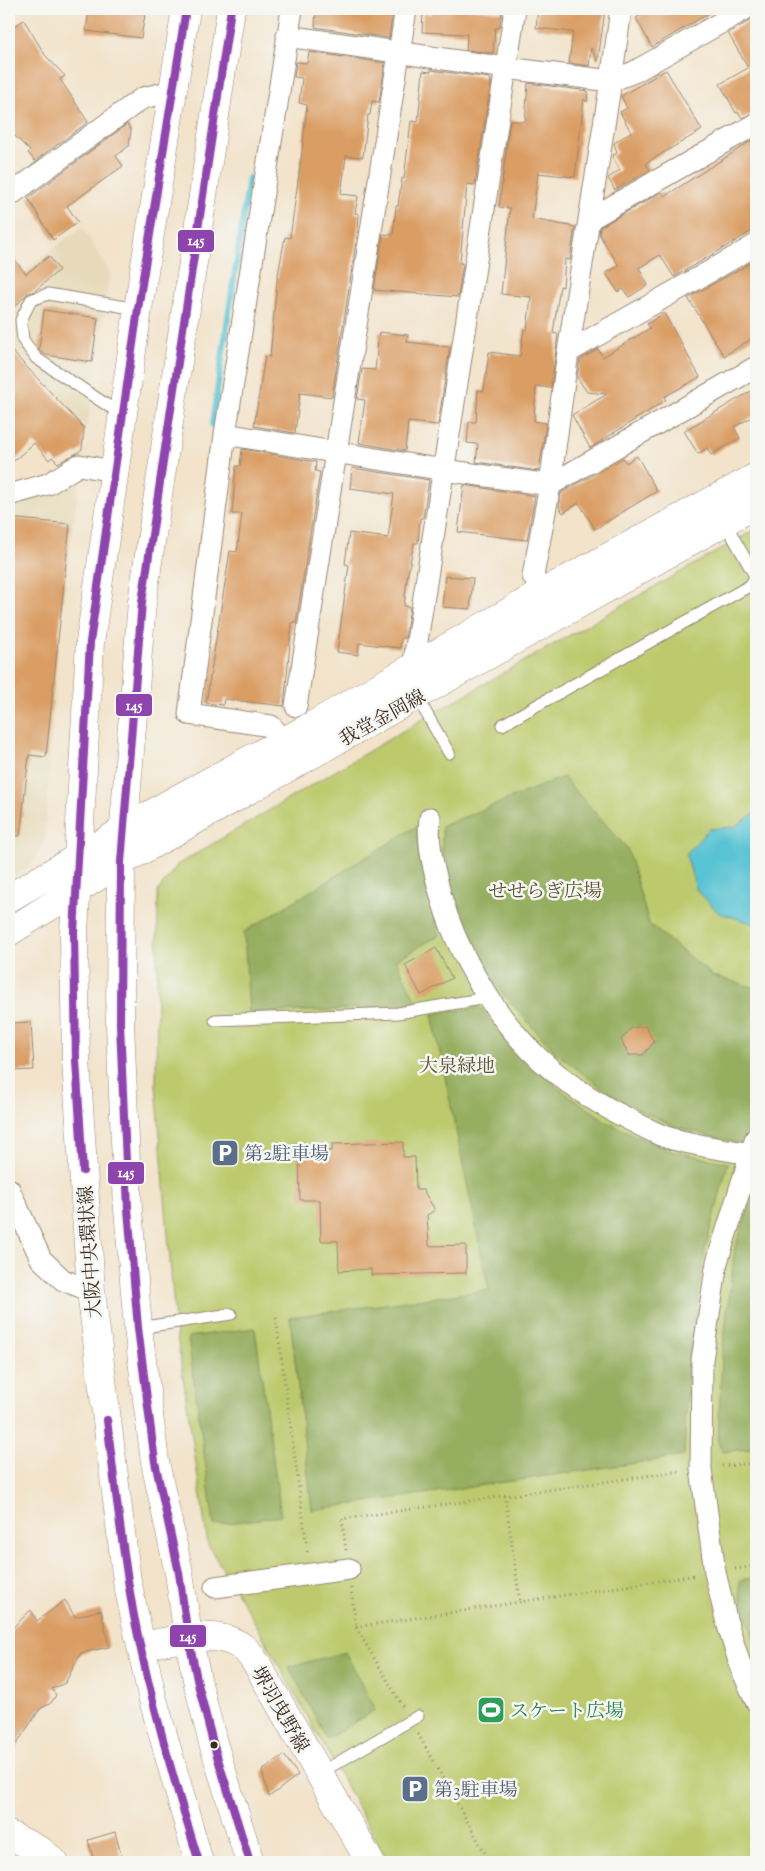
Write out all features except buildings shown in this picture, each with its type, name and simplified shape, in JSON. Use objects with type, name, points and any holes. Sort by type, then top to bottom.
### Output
[{"type":"main road","name":"大阪中央環状線","points":[[186,9],[138,309],[90,642],[75,892],[76,1060],[91,1291],[127,1581],[141,1648],[182,1810],[199,1862]]},
{"type":"main road","points":[[231,9],[142,602],[122,862],[120,1024],[128,1209],[138,1328],[155,1462],[179,1573],[188,1636],[213,1743],[250,1862]]},
{"type":"main road","name":"我堂金岡線","points":[[9,898],[124,830],[542,594],[756,477]]},
{"type":"main road","name":"我堂金岡線","points":[[9,932],[122,862],[418,697],[756,504]]},
{"type":"main road","name":"堺羽曳野線","points":[[141,1648],[188,1636],[229,1640],[246,1650],[258,1666],[370,1862]]},
{"type":"main road","points":[[9,1835],[42,1851],[54,1862]]},
{"type":"street","points":[[284,741],[270,726],[189,714],[225,434],[292,9]]},
{"type":"street","points":[[296,706],[406,9]]},
{"type":"street","points":[[413,667],[514,9]]},
{"type":"street","points":[[556,618],[533,576],[550,485],[568,352],[621,9]]},
{"type":"street","points":[[288,36],[506,68],[611,81],[634,72],[745,9]]},
{"type":"street","points":[[9,196],[143,98],[173,91]]},
{"type":"street","points":[[590,218],[756,124]]},
{"type":"street","points":[[568,352],[756,245]]},
{"type":"street","points":[[225,434],[444,470],[550,485],[756,367]]},
{"type":"street","points":[[9,495],[48,484],[79,465],[114,471]]},
{"type":"street","points":[[430,818],[429,851],[444,908],[457,942],[487,995],[516,1034],[552,1070],[606,1108],[663,1136],[708,1147],[754,1149],[717,1262],[703,1350],[701,1469],[716,1572],[726,1619],[741,1668],[756,1701]]},
{"type":"street","points":[[9,1190],[40,1259],[63,1280],[91,1291]]},
{"type":"street","points":[[215,1587],[349,1569]]},
{"type":"lane","points":[[122,415],[36,358],[23,340],[20,320],[31,300],[48,294],[138,309]]},
{"type":"lane","points":[[502,725],[751,585],[755,576],[724,522]]},
{"type":"lane","points":[[418,697],[449,753]]},
{"type":"lane","points":[[214,1020],[398,1013],[475,1000],[487,995]]},
{"type":"lane","points":[[138,1328],[231,1314]]},
{"type":"lane","points":[[318,1774],[414,1718]]},
{"type":"path","points":[[276,1318],[310,1574]]},
{"type":"path","points":[[342,1519],[504,1495],[756,1463]]},
{"type":"path","points":[[504,1495],[520,1602]]},
{"type":"path","points":[[490,1862],[414,1718],[356,1627],[716,1572]]},
{"type":"shaded area","points":[[82,227],[110,273],[87,428],[9,341],[9,315],[42,290],[27,269]]},
{"type":"shaded area","points":[[80,473],[58,646],[44,843],[29,867],[9,879],[9,503]]},
{"type":"green space","name":"大泉緑地","points":[[756,529],[756,1862],[388,1862],[256,1624],[208,1545],[175,1323],[156,1085],[158,891],[177,865],[428,716]]},
{"type":"green space","name":"せせらぎ広場","points":[[563,777],[627,848],[649,924],[713,976],[756,988],[756,1110],[740,1144],[676,1127],[616,1099],[555,1052],[499,990],[460,919],[442,866],[442,826]]},
{"type":"green space","points":[[417,826],[421,868],[440,935],[396,960],[417,1003],[336,1010],[249,1013],[244,932]]},
{"type":"green space","points":[[480,1007],[497,1031],[558,1088],[609,1123],[667,1150],[728,1163],[705,1250],[688,1368],[684,1456],[312,1510],[290,1317],[489,1290],[432,1014]]},
{"type":"green space","points":[[756,1187],[756,1448],[722,1452],[718,1442],[722,1355],[735,1248]]},
{"type":"green space","points":[[255,1328],[281,1516],[214,1525],[188,1337]]},
{"type":"green space","points":[[756,1577],[756,1645],[740,1594],[740,1580]]},
{"type":"green space","points":[[345,1652],[375,1710],[327,1739],[289,1667]]},
{"type":"water","points":[[756,812],[755,924],[719,913],[696,889],[686,854],[709,829],[734,827]]},
{"type":"water","points":[[756,1489],[756,1533],[752,1528],[747,1511],[749,1500]]},
{"type":"waterway","points":[[212,425],[249,178]]},
{"type":"transit line","name":"145","points":[[83,1171],[76,1060],[74,932],[90,642],[138,309],[186,9]]},
{"type":"transit line","name":"145","points":[[231,9],[142,602],[121,862],[120,1024],[128,1209],[138,1328],[155,1462],[179,1573],[188,1636],[198,1684],[213,1743],[250,1862]]},
{"type":"transit line","name":"145","points":[[107,1420],[126,1567],[140,1647],[163,1740],[199,1862]]},
{"type":"place","name":"第2駐車場","points":[[225,1153]]},
{"type":"place","name":"スケート広場","points":[[491,1710]]},
{"type":"place","name":"第3駐車場","points":[[415,1789]]}]
